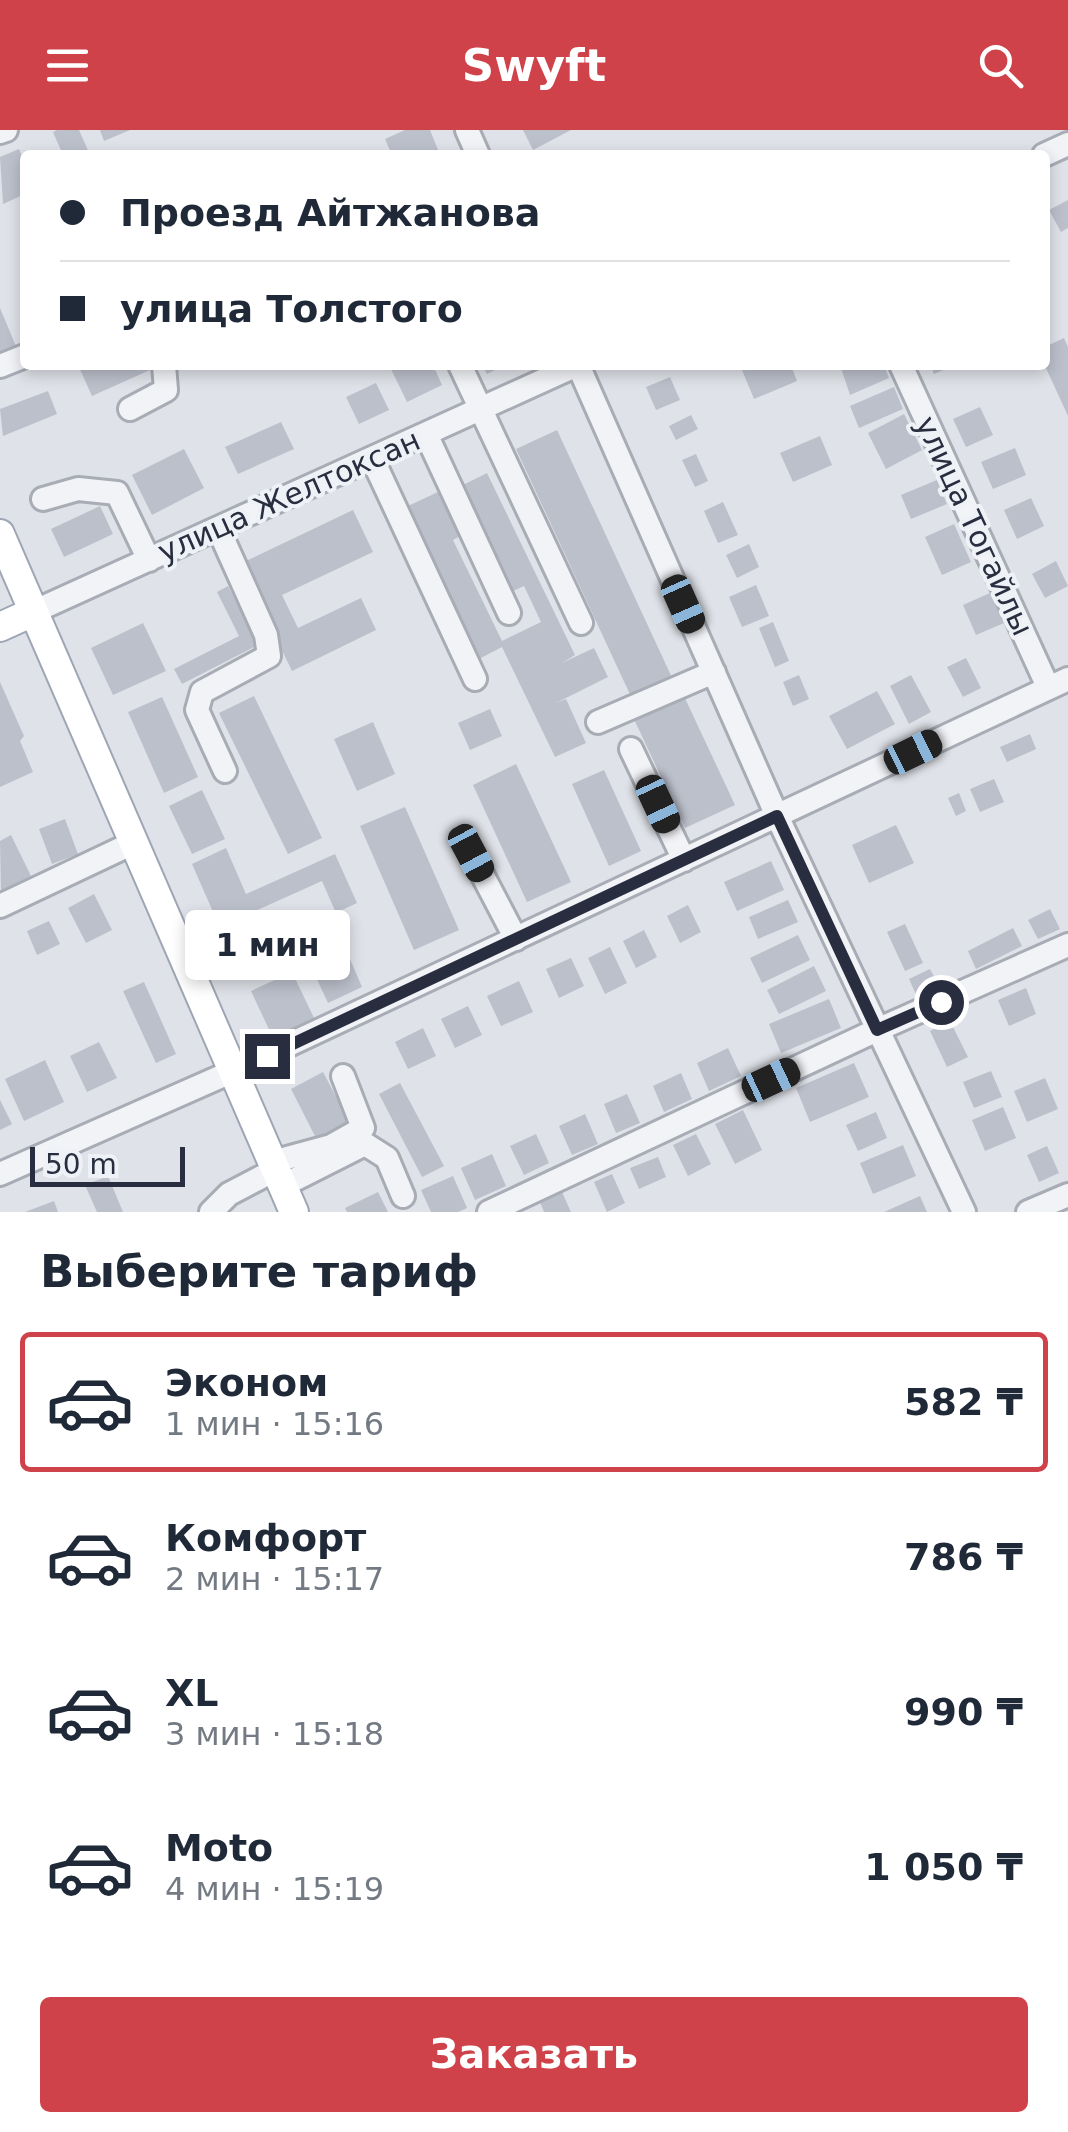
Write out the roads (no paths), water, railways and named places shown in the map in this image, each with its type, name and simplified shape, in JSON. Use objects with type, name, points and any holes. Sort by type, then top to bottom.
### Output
[{"type":"main road","points":[[0,534],[281,1182]]},
{"type":"main road","name":"улица Желтоксан","points":[[0,627],[33,612]]},
{"type":"street","points":[[130,409],[166,390],[164,370]]},
{"type":"street","points":[[462,370],[581,623]]},
{"type":"street","name":"улица Желтоксан","points":[[33,612],[566,370]]},
{"type":"street","points":[[579,370],[777,816],[964,1212]]},
{"type":"street","name":"улица Тогайлы","points":[[902,370],[1058,683]]},
{"type":"street","points":[[426,434],[509,613]]},
{"type":"street","points":[[372,458],[476,679]]},
{"type":"street","points":[[43,499],[78,489],[117,492],[149,560]]},
{"type":"street","points":[[218,528],[266,635],[270,656],[202,692],[197,710],[225,772]]},
{"type":"street","points":[[598,722],[714,672]]},
{"type":"street","points":[[0,1174],[231,1072],[1058,683]]},
{"type":"street","points":[[632,749],[684,860]]},
{"type":"street","points":[[0,906],[132,843]]},
{"type":"street","points":[[471,853],[516,939]]},
{"type":"street","points":[[490,1212],[1068,945]]},
{"type":"street","points":[[281,1182],[363,1128],[342,1076]]},
{"type":"street","points":[[211,1212],[230,1194],[281,1182],[364,1144],[387,1158],[402,1196]]},
{"type":"street","points":[[1028,1212],[1068,1195]]}]
